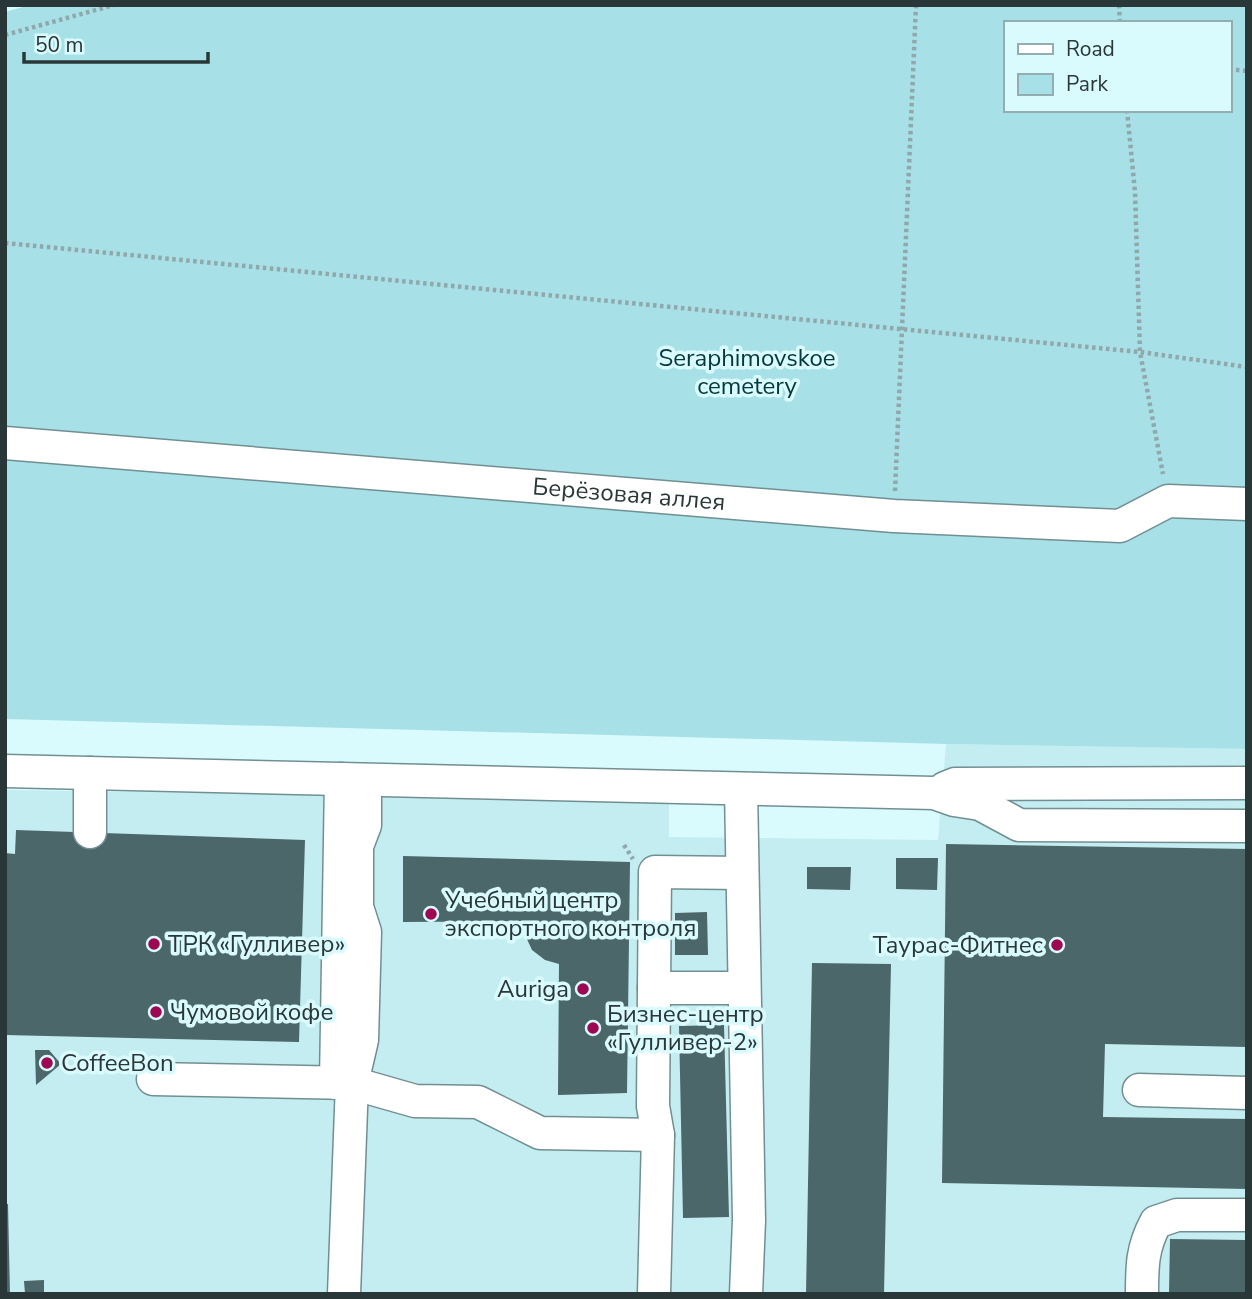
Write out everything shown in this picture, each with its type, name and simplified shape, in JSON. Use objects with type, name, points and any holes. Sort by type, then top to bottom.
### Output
[{"type":"street","name":"Берёзовая аллея","points":[[5,443],[894,516],[1120,526],[1168,501],[1247,504]]},
{"type":"street","points":[[5,771],[934,793],[954,800],[980,804],[1019,825],[1247,826]]},
{"type":"street","points":[[90,773],[90,832]]},
{"type":"street","points":[[344,1083],[362,1040],[365,932],[357,907],[357,846],[365,825],[353,779]]},
{"type":"street","points":[[344,1294],[344,1083],[353,779]]},
{"type":"street","points":[[934,793],[955,784],[1247,783]]},
{"type":"street","points":[[741,789],[749,1220],[746,1294]]},
{"type":"street","points":[[654,1294],[658,1135],[653,1106],[655,872],[742,873]]},
{"type":"street","points":[[654,988],[744,988]]},
{"type":"street","points":[[153,1079],[344,1083],[415,1101],[478,1102],[540,1133],[658,1135]]},
{"type":"street","points":[[1139,1090],[1247,1093]]},
{"type":"street","points":[[1142,1294],[1146,1241],[1156,1223],[1177,1215],[1247,1215]]},
{"type":"path","points":[[5,36],[114,5]]},
{"type":"path","points":[[894,516],[916,5]]},
{"type":"path","points":[[1127,112],[1135,191],[1140,352],[1168,501]]},
{"type":"path","points":[[5,243],[1140,352],[1247,367]]},
{"type":"shaded area","points":[[946,744],[1247,749],[1247,1294],[5,1294],[5,790],[669,800],[669,837],[938,840]]},
{"type":"green space","name":"Seraphimovskoe cemetery","points":[[30,5],[1247,5],[1247,749],[946,744],[5,719],[5,12]]},
{"type":"building","name":"ТРК «Гулливер»","points":[[16,830],[305,840],[299,1042],[5,1035],[5,853],[15,854]]},
{"type":"building","points":[[946,844],[1247,849],[1247,1047],[1105,1044],[1103,1117],[1247,1119],[1247,1189],[942,1183]]},
{"type":"building","name":"Бизнес-центр «Гулливер-2»","points":[[403,856],[630,862],[627,1093],[558,1095],[559,964],[545,960],[532,950],[526,937],[526,921],[403,922]]},
{"type":"building","points":[[896,858],[938,858],[937,890],[896,889]]},
{"type":"building","points":[[807,867],[851,867],[850,890],[807,889]]},
{"type":"building","points":[[707,912],[708,955],[675,955],[675,913]]},
{"type":"building","points":[[812,963],[891,964],[884,1294],[806,1294]]},
{"type":"building","points":[[724,1025],[729,1217],[683,1218],[679,1026]]},
{"type":"building","points":[[35,1050],[49,1050],[61,1064],[36,1085]]},
{"type":"building","points":[[5,1204],[8,1204],[10,1294],[5,1294]]},
{"type":"building","points":[[1170,1239],[1247,1240],[1247,1294],[1169,1294]]},
{"type":"building","points":[[44,1280],[44,1294],[25,1294],[24,1281]]},
{"type":"place","name":"Учебный центр экспортного контроля","points":[[431,914]]},
{"type":"place","name":"ТРК «Гулливер»","points":[[154,944]]},
{"type":"place","name":"Таурас-Фитнес","points":[[1057,945]]},
{"type":"place","name":"Auriga","points":[[583,989]]},
{"type":"place","name":"Чумовой кофе","points":[[156,1012]]},
{"type":"place","name":"Бизнес-центр «Гулливер-2»","points":[[593,1028]]},
{"type":"place","name":"CoffeeBon","points":[[47,1063]]}]
